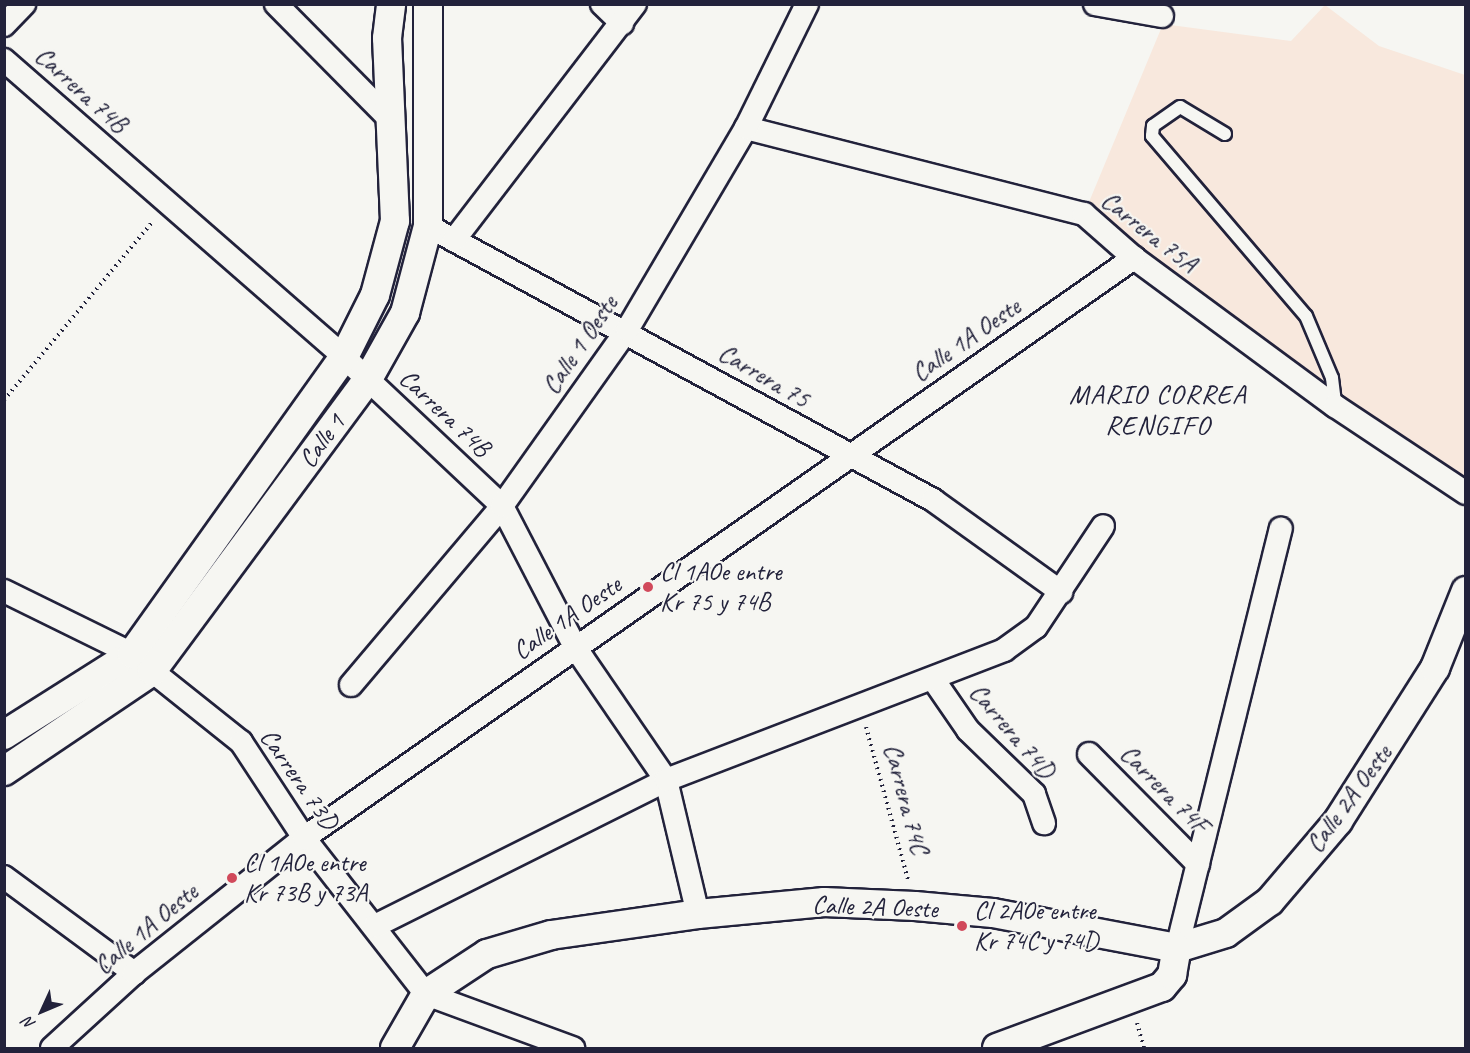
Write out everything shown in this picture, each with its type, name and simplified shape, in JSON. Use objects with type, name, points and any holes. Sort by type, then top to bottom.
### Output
[{"type":"street","points":[[4,25],[24,4]]},
{"type":"street","points":[[276,4],[390,120]]},
{"type":"street","name":"Calle 1","points":[[4,735],[142,663],[344,357],[375,295],[395,221],[390,120],[391,4]]},
{"type":"street","name":"Calle 1","points":[[4,771],[142,663],[368,379],[405,313],[428,226],[428,4]]},
{"type":"street","points":[[602,4],[622,23]]},
{"type":"street","points":[[454,240],[635,4]]},
{"type":"street","name":"Calle 1 Oeste","points":[[351,685],[502,506],[627,330],[746,128],[807,4]]},
{"type":"street","points":[[1095,4],[1162,16]]},
{"type":"street","name":"Carrera 74B","points":[[4,60],[166,204],[344,357],[502,506],[575,646],[666,780],[698,914]]},
{"type":"street","name":"Carrera 75A","points":[[746,128],[1084,214],[1134,258],[1335,406],[1466,493]]},
{"type":"street","name":"Carrera 75","points":[[428,226],[627,330],[847,457],[933,500],[1060,592]]},
{"type":"street","name":"Calle 1A Oeste","points":[[52,1048],[134,973],[304,838],[575,646],[1134,258]]},
{"type":"street","points":[[375,926],[666,780],[860,703],[933,679],[1004,650],[1036,627],[1103,526]]},
{"type":"street","points":[[997,1048],[1162,987],[1172,975],[1281,529]]},
{"type":"street","name":"Carrera 73D","points":[[4,591],[142,663],[241,742],[304,838],[426,994]]},
{"type":"street","name":"Calle 2A Oeste","points":[[395,1048],[426,994],[487,954],[551,935],[698,914],[824,902],[915,906],[993,913],[1177,948],[1226,933],[1270,901],[1338,821],[1435,668],[1466,591]]},
{"type":"street","name":"Carrera 74D","points":[[933,679],[968,730],[1034,794],[1044,823]]},
{"type":"street","name":"Carrera 74F","points":[[1089,754],[1198,864]]},
{"type":"street","points":[[4,877],[134,973]]},
{"type":"street","points":[[426,994],[573,1048]]},
{"type":"lane","points":[[1225,134],[1180,107],[1153,126],[1152,136],[1306,316],[1332,378],[1335,406]]},
{"type":"path","points":[[4,400],[166,204]]},
{"type":"path","name":"Carrera 74C","points":[[860,703],[915,906]]},
{"type":"shaded area","points":[[1325,5],[1379,46],[1465,75],[1465,493],[1084,214],[1163,24],[1291,41]]},
{"type":"place","name":"Cl 1AOe entre Kr 75 y 74B","points":[[648,587]]},
{"type":"place","name":"Cl 1AOe entre Kr 73B y 73A","points":[[232,878]]},
{"type":"place","name":"Cl 2AOe entre Kr 74C y 74D","points":[[962,926]]},
{"type":"district","name":"MARIO CORREA RENGIFO","points":[[1158,410]]}]
